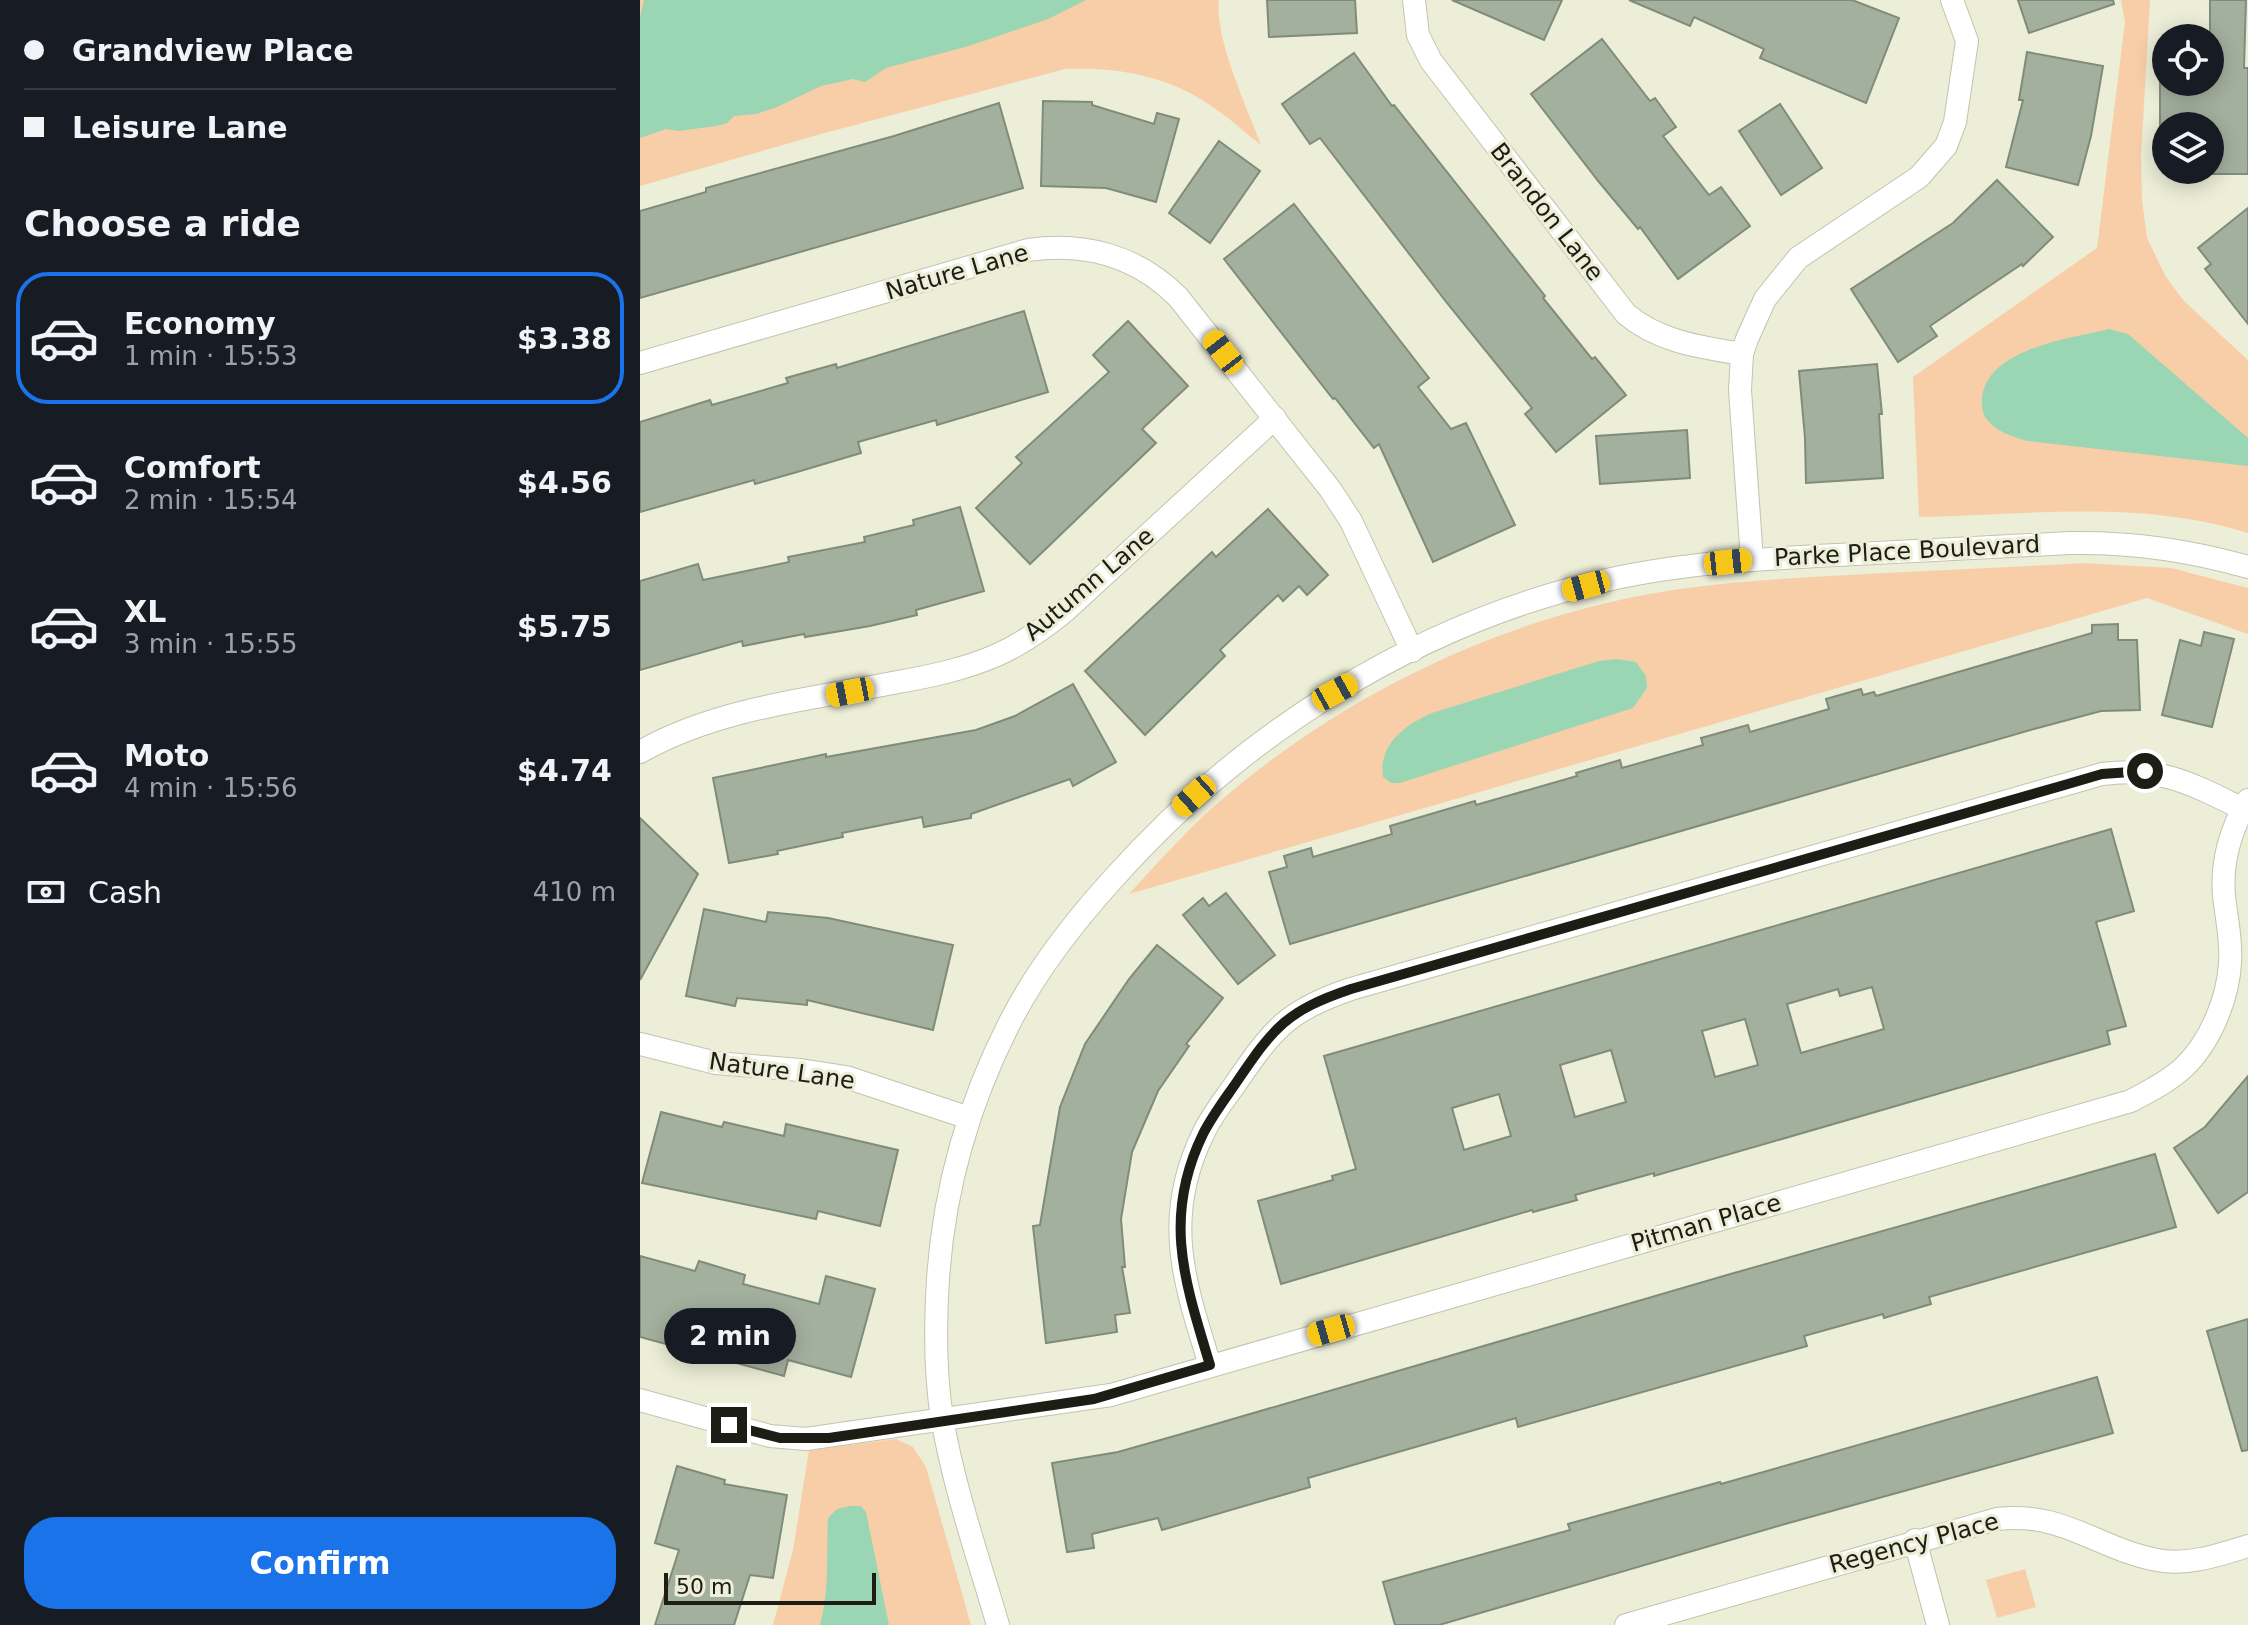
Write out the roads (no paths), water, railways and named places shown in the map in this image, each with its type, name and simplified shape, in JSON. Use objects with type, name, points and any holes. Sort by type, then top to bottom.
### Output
[{"type":"street","name":"Brandon Lane","points":[[1414,0],[1415,23],[1431,61],[1626,314],[1645,328],[1667,338],[1742,354]]},
{"type":"street","points":[[1752,560],[1740,406],[1742,354],[1758,310],[1798,258],[1919,177],[1946,146],[1955,122],[1967,41],[1952,0]]},
{"type":"street","name":"Nature Lane","points":[[640,363],[1028,250],[1082,248],[1129,262],[1154,275],[1188,309],[1330,489],[1351,521],[1412,651]]},
{"type":"street","name":"Autumn Lane","points":[[640,752],[700,724],[941,674],[1010,649],[1064,612],[1275,418]]},
{"type":"street","name":"Parke Place Boulevard","points":[[998,1625],[957,1483],[943,1420],[937,1358],[938,1277],[950,1188],[969,1118],[988,1068],[1024,997],[1067,932],[1131,858],[1194,796],[1261,741],[1335,692],[1412,651],[1476,622],[1567,591],[1643,573],[1752,560],[2102,542],[2171,548],[2248,567]]},
{"type":"street","points":[[1210,1365],[1182,1266],[1180,1230],[1184,1185],[1197,1147],[1211,1120],[1262,1045],[1294,1013],[1321,999],[1351,989],[2102,774],[2137,771],[2165,775],[2245,805]]},
{"type":"street","name":"Pitman Place","points":[[640,1400],[770,1436],[793,1439],[829,1438],[1094,1399],[2122,1104],[2171,1078],[2191,1059],[2212,1027],[2231,962],[2224,869],[2231,837],[2245,805]]},
{"type":"street","name":"Nature Lane","points":[[640,1044],[716,1063],[846,1077],[969,1118]]},
{"type":"street","name":"Regency Place","points":[[1626,1625],[1915,1540],[1973,1524],[2014,1517],[2046,1520],[2159,1561],[2193,1560],[2248,1546]]},
{"type":"street","points":[[1915,1540],[1938,1625]]}]
